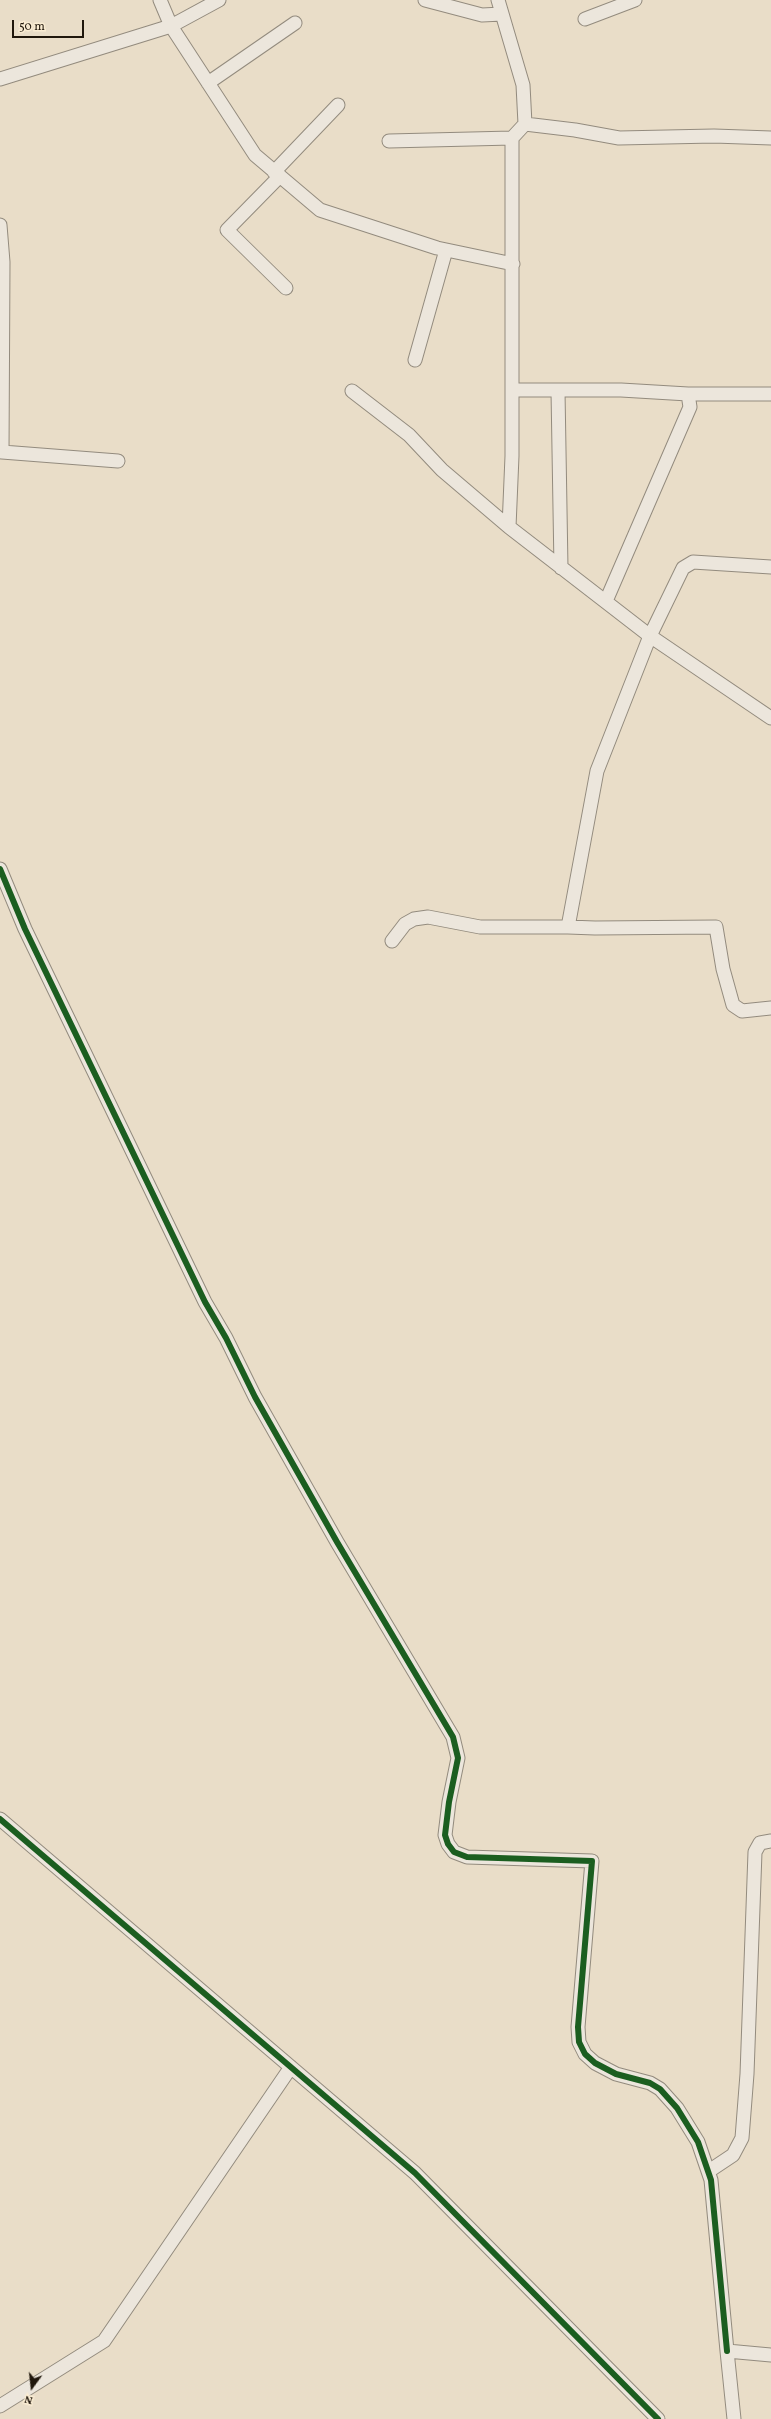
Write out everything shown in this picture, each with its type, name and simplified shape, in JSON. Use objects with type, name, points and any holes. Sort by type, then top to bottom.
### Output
[{"type":"street","points":[[160,0],[171,26],[255,156],[320,210],[446,250],[512,264]]},
{"type":"street","points":[[0,79],[171,26],[219,0]]},
{"type":"street","points":[[425,0],[482,15],[502,14]]},
{"type":"street","points":[[498,0],[523,85],[525,124],[512,138],[512,390],[509,527]]},
{"type":"street","points":[[585,18],[635,0]]},
{"type":"street","points":[[208,83],[295,22]]},
{"type":"street","points":[[286,288],[227,230],[338,105]]},
{"type":"street","points":[[525,124],[575,130],[619,138],[714,136],[771,138]]},
{"type":"street","points":[[389,141],[512,138]]},
{"type":"street","points":[[0,225],[3,262],[2,452],[118,461]]},
{"type":"street","points":[[415,360],[446,250]]},
{"type":"street","points":[[512,390],[621,390],[688,394],[771,394]]},
{"type":"street","points":[[352,391],[409,435],[442,470],[509,527],[561,568],[650,636],[742,701],[771,718]]},
{"type":"street","points":[[558,391],[561,568]]},
{"type":"street","points":[[606,601],[690,408],[688,394]]},
{"type":"street","points":[[568,927],[597,771],[650,636],[682,568],[687,563],[693,562],[771,567]]},
{"type":"street","points":[[0,869],[28,936],[205,1302],[226,1338],[255,1397],[341,1549],[453,1737],[458,1758],[448,1802],[445,1834],[448,1844],[454,1852],[467,1857],[592,1861],[578,2027],[579,2042],[585,2054],[595,2063],[616,2074],[650,2083],[664,2092],[677,2108],[698,2142],[709,2171],[734,2419]]},
{"type":"street","points":[[392,940],[405,924],[414,919],[428,917],[480,927],[716,927],[723,969],[733,1005],[742,1011],[771,1008]]},
{"type":"street","points":[[0,1819],[415,2173],[658,2419]]},
{"type":"street","points":[[709,2171],[733,2155],[742,2138],[747,2074],[755,1849],[760,1843],[771,1841]]},
{"type":"street","points":[[0,2406],[104,2341],[291,2067]]},
{"type":"street","points":[[727,2351],[771,2355]]},
{"type":"cycle path","points":[[0,869],[25,929],[205,1302],[226,1338],[255,1397],[337,1542],[453,1737],[458,1758],[449,1802],[445,1835],[448,1844],[454,1852],[467,1857],[592,1861],[578,2027],[579,2042],[585,2054],[595,2063],[616,2074],[650,2083],[660,2089],[677,2108],[698,2142],[711,2180],[727,2351]]},
{"type":"cycle path","points":[[0,1819],[415,2173],[658,2419]]}]
